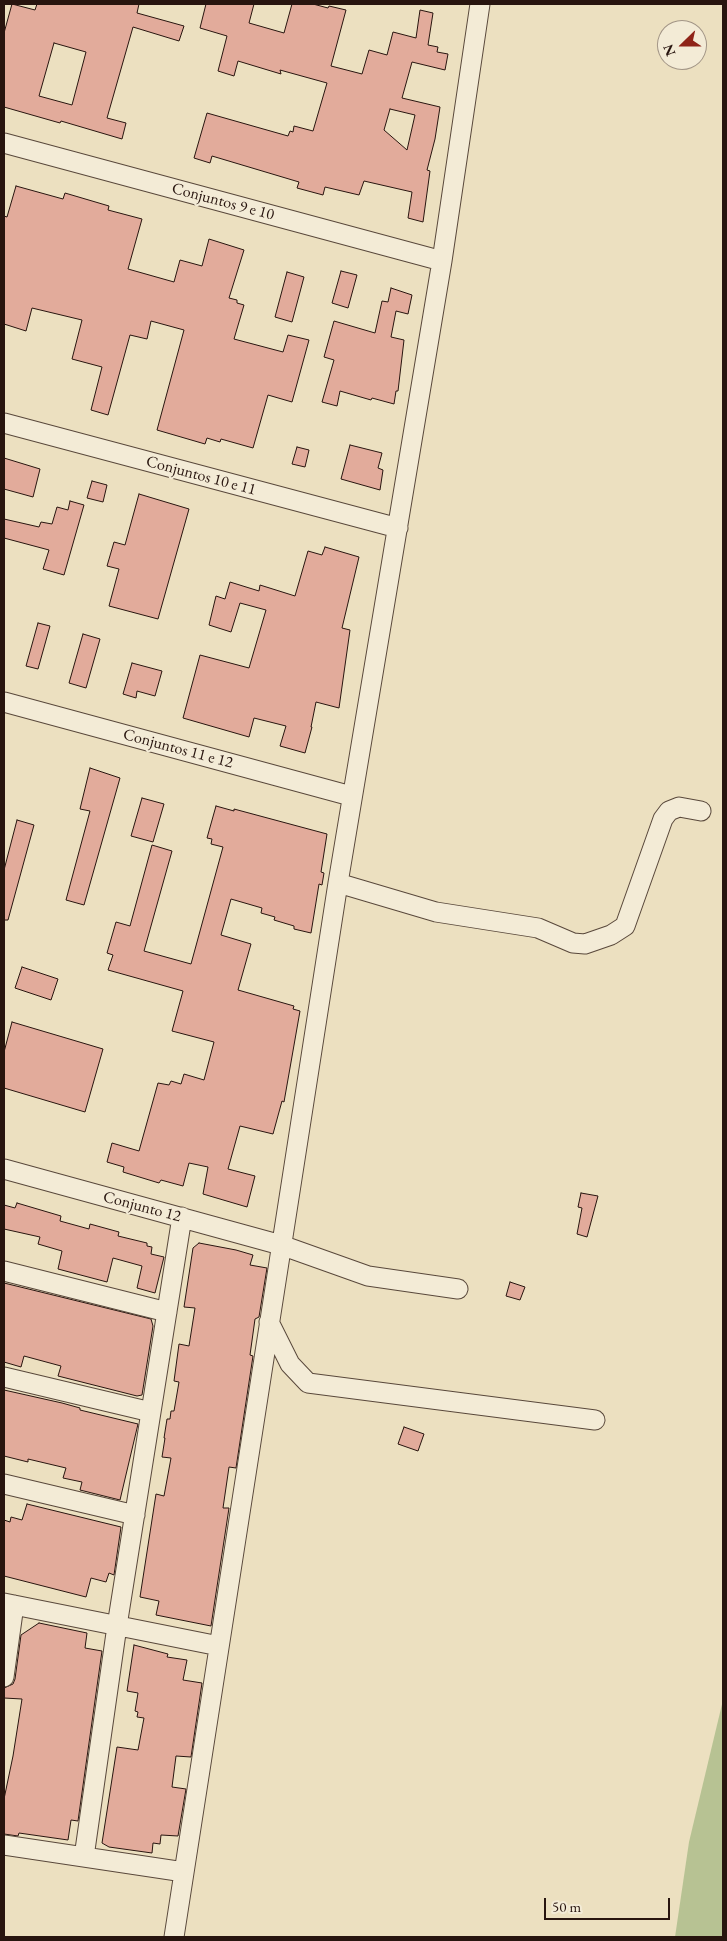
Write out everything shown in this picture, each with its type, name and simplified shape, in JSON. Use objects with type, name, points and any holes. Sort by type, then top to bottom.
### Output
[{"type":"street","points":[[174,1937],[338,883],[442,261],[480,4]]},
{"type":"street","name":"Conjuntos 9 e 10","points":[[4,143],[442,261]]},
{"type":"street","name":"Conjuntos 10 e 11","points":[[4,423],[398,528]]},
{"type":"street","name":"Conjuntos 11 e 12","points":[[4,702],[352,796]]},
{"type":"street","points":[[338,883],[436,912],[538,928],[573,943],[585,944],[611,935],[625,926],[663,819],[669,811],[679,807],[701,811]]},
{"type":"street","name":"Conjunto 12","points":[[4,1169],[281,1244],[368,1276],[458,1288]]},
{"type":"street","points":[[84,1857],[117,1626],[182,1218]]},
{"type":"street","points":[[4,1271],[167,1312]]},
{"type":"street","points":[[269,1322],[290,1364],[308,1383],[595,1420]]},
{"type":"street","points":[[4,1377],[151,1412]]},
{"type":"street","points":[[4,1484],[135,1515]]},
{"type":"street","points":[[4,1677],[9,1604],[219,1646]]},
{"type":"street","points":[[4,1845],[184,1872]]},
{"type":"green space","points":[[723,1700],[723,1937],[675,1937],[689,1842]]},
{"type":"building","points":[[12,4],[35,10],[37,4],[139,4],[137,13],[184,26],[179,41],[133,27],[107,118],[126,123],[122,139],[4,107],[4,33]],"holes":[[[54,43],[86,52],[72,105],[39,96]]]},
{"type":"building","points":[[206,4],[254,4],[249,23],[284,33],[292,4],[313,4],[346,10],[331,66],[362,74],[369,50],[387,55],[393,32],[416,38],[420,10],[433,13],[428,45],[438,47],[437,52],[448,54],[445,70],[412,62],[402,98],[440,107],[435,139],[427,170],[430,171],[423,222],[408,218],[412,192],[364,181],[359,195],[325,187],[323,195],[297,188],[299,182],[212,156],[210,163],[194,158],[207,113],[288,136],[290,131],[293,132],[294,126],[313,131],[327,83],[280,70],[281,74],[238,61],[234,76],[218,71],[227,36],[200,28]],"holes":[[[390,109],[415,115],[407,150],[384,130]]]},
{"type":"building","points":[[16,186],[63,199],[65,193],[109,206],[108,210],[142,219],[128,269],[174,282],[180,260],[202,266],[209,239],[244,250],[229,298],[237,300],[237,303],[244,305],[234,339],[283,352],[288,335],[309,340],[292,402],[268,395],[253,448],[221,439],[220,442],[207,438],[205,444],[157,430],[184,330],[151,321],[147,339],[130,335],[108,415],[91,410],[102,367],[72,359],[82,320],[32,308],[26,331],[4,324],[4,216],[7,217]]},
{"type":"building","points":[[341,271],[357,275],[348,308],[332,303]]},
{"type":"building","points":[[287,272],[304,277],[292,322],[275,317]]},
{"type":"building","points":[[391,288],[412,295],[408,314],[396,311],[391,337],[404,340],[398,391],[396,391],[394,404],[340,391],[337,406],[322,402],[334,360],[324,357],[334,321],[375,333],[382,301],[388,302]]},
{"type":"building","points":[[350,445],[382,453],[378,468],[383,470],[380,490],[341,479]]},
{"type":"building","points":[[297,447],[309,450],[305,467],[292,464]]},
{"type":"building","points":[[4,458],[40,469],[33,497],[4,489]]},
{"type":"building","points":[[92,481],[107,485],[103,502],[87,498]]},
{"type":"building","points":[[139,494],[189,509],[158,619],[109,606],[119,569],[107,566],[114,542],[125,545]]},
{"type":"building","points":[[70,501],[84,505],[64,575],[43,569],[49,550],[4,538],[4,519],[39,527],[41,522],[52,524],[57,507],[68,510]]},
{"type":"building","points":[[325,547],[359,557],[342,628],[350,630],[339,708],[316,702],[305,753],[280,746],[286,726],[254,718],[249,737],[183,718],[200,655],[249,668],[266,610],[240,603],[231,632],[209,625],[216,596],[225,599],[230,582],[259,591],[260,585],[295,596],[308,551],[322,555]]},
{"type":"building","points":[[38,623],[50,626],[38,669],[26,666]]},
{"type":"building","points":[[83,634],[100,639],[86,688],[69,683]]},
{"type":"building","points":[[132,663],[162,671],[155,696],[137,691],[136,698],[123,694]]},
{"type":"building","points":[[90,768],[120,778],[84,905],[66,900],[90,811],[80,809]]},
{"type":"building","points":[[142,798],[164,804],[153,842],[131,836]]},
{"type":"building","points":[[216,806],[327,834],[321,872],[324,873],[322,885],[319,884],[311,933],[294,929],[294,926],[274,920],[275,917],[261,913],[262,908],[231,899],[221,935],[251,944],[238,990],[294,1006],[293,1009],[300,1011],[284,1102],[282,1101],[273,1134],[240,1126],[228,1169],[255,1176],[247,1207],[203,1194],[208,1167],[189,1163],[183,1186],[161,1180],[159,1183],[123,1172],[124,1167],[107,1162],[112,1143],[139,1151],[158,1083],[169,1085],[171,1081],[181,1084],[184,1074],[204,1080],[214,1042],[172,1031],[183,991],[108,970],[113,955],[107,953],[116,922],[130,926],[152,845],[172,851],[144,951],[191,964],[223,847],[211,844],[212,839],[207,838]]},
{"type":"building","points":[[17,820],[34,825],[8,920],[4,920],[4,870]]},
{"type":"building","points":[[22,967],[58,979],[51,1000],[15,988]]},
{"type":"building","points":[[12,1022],[103,1049],[85,1112],[4,1088],[4,1052]]},
{"type":"building","points":[[581,1193],[598,1196],[587,1237],[577,1234],[582,1208],[578,1207]]},
{"type":"building","points":[[17,1203],[61,1216],[60,1221],[89,1229],[90,1224],[119,1232],[118,1236],[147,1243],[147,1246],[152,1247],[151,1254],[164,1257],[155,1293],[137,1288],[142,1266],[113,1258],[107,1282],[58,1269],[62,1251],[38,1244],[40,1237],[4,1229],[4,1205],[15,1208]]},
{"type":"building","points":[[199,1243],[253,1255],[250,1265],[267,1268],[259,1317],[255,1319],[250,1355],[253,1356],[236,1468],[229,1467],[223,1508],[229,1508],[211,1626],[156,1615],[159,1601],[140,1597],[156,1494],[164,1496],[171,1458],[162,1457],[164,1438],[167,1419],[170,1419],[171,1411],[174,1411],[179,1382],[174,1381],[179,1344],[189,1346],[195,1308],[184,1307],[193,1248]]},
{"type":"building","points":[[510,1282],[525,1287],[520,1300],[506,1296]]},
{"type":"building","points":[[4,1283],[151,1319],[153,1326],[142,1395],[137,1396],[58,1376],[61,1366],[24,1356],[21,1367],[4,1362]]},
{"type":"building","points":[[4,1390],[62,1403],[80,1408],[80,1410],[138,1424],[120,1500],[80,1490],[82,1482],[63,1478],[66,1468],[28,1459],[28,1462],[4,1456]]},
{"type":"building","points":[[404,1427],[424,1434],[418,1451],[398,1444]]},
{"type":"building","points":[[27,1504],[121,1527],[114,1575],[109,1573],[106,1582],[91,1578],[86,1597],[4,1576],[4,1520],[10,1522],[11,1517],[22,1520]]},
{"type":"building","points":[[39,1623],[87,1633],[85,1648],[102,1651],[78,1821],[71,1820],[68,1840],[19,1833],[18,1836],[4,1834],[4,1799],[22,1699],[4,1698],[4,1688],[13,1684],[15,1679],[21,1635]]},
{"type":"building","points":[[134,1645],[168,1654],[167,1657],[187,1660],[183,1680],[202,1683],[191,1757],[176,1756],[172,1787],[186,1789],[178,1836],[161,1835],[160,1844],[153,1843],[152,1853],[109,1847],[102,1843],[117,1747],[138,1750],[144,1718],[137,1717],[138,1712],[135,1711],[138,1693],[127,1691]]}]
